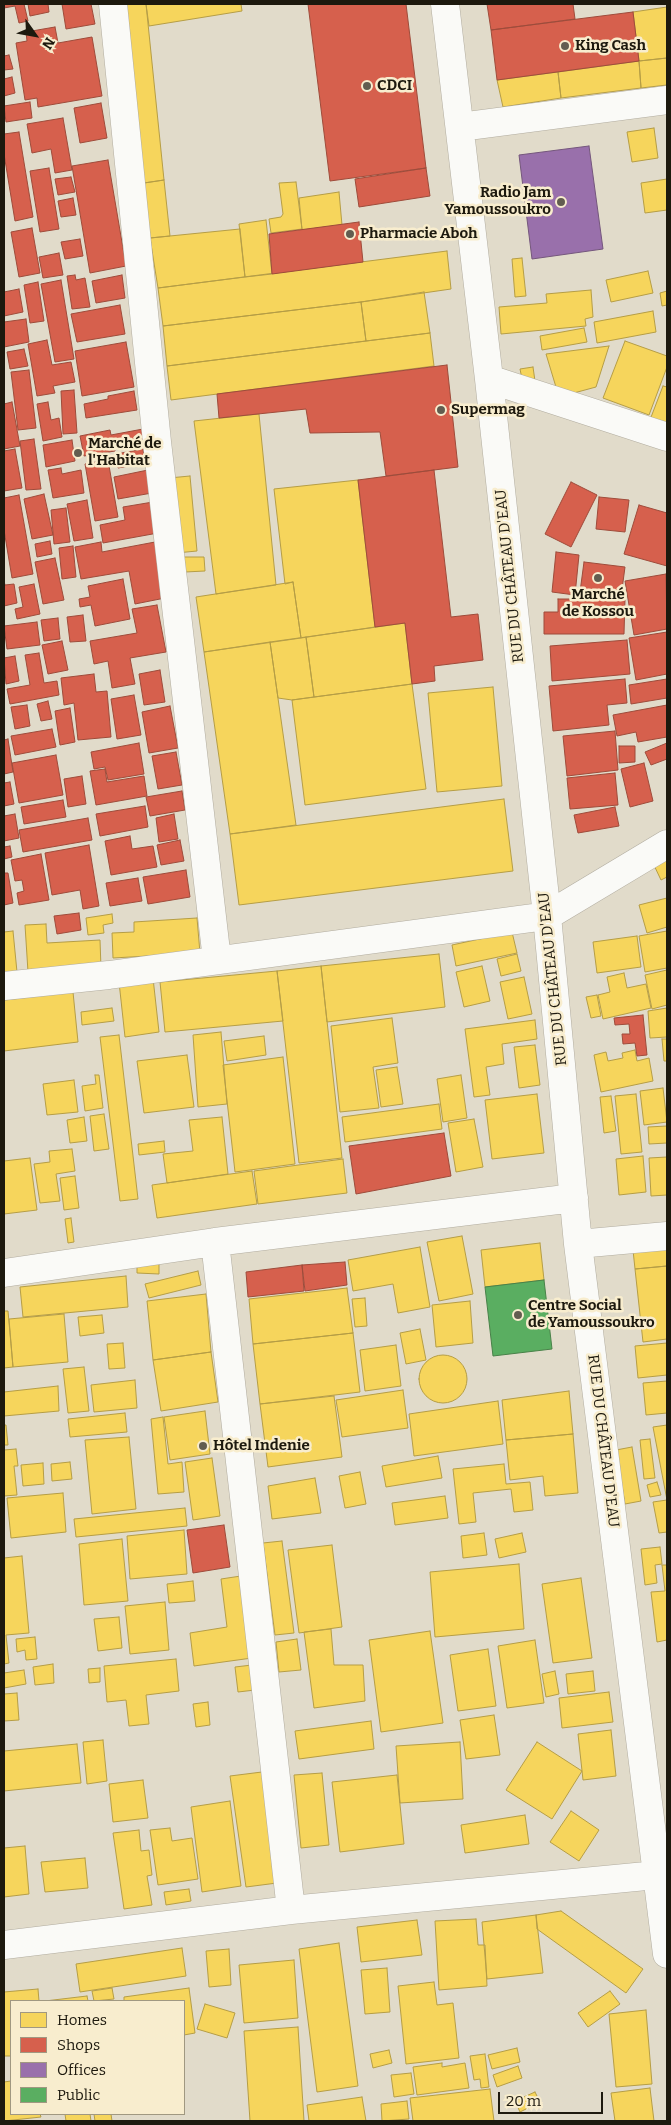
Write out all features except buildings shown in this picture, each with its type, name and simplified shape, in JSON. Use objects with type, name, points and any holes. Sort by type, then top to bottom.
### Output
[{"type":"street","points":[[112,4],[157,442],[217,960]]},
{"type":"street","name":"RUE DU CHÂTEAU D'EAU","points":[[446,4],[548,916],[578,1244],[663,1874],[667,1954]]},
{"type":"street","points":[[460,127],[667,100]]},
{"type":"street","points":[[489,379],[667,437]]},
{"type":"street","points":[[4,986],[109,975],[548,916],[667,844]]},
{"type":"street","points":[[4,1273],[216,1242],[574,1198]]},
{"type":"street","points":[[578,1244],[667,1236]]},
{"type":"street","points":[[216,1242],[253,1560],[290,1910]]},
{"type":"street","points":[[4,1945],[290,1910],[663,1874]]},
{"type":"place","name":"King Cash","points":[[565,46]]},
{"type":"place","name":"CDCI","points":[[367,86]]},
{"type":"place","name":"Radio Jam Yamoussoukro","points":[[561,202]]},
{"type":"place","name":"Pharmacie Aboh","points":[[350,234]]},
{"type":"place","name":"Supermag","points":[[441,410]]},
{"type":"place","name":"Marché de l'Habitat","points":[[78,453]]},
{"type":"place","name":"Marché de Kossou","points":[[598,578]]},
{"type":"place","name":"Centre Social de Yamoussoukro","points":[[518,1315]]},
{"type":"place","name":"Hôtel Indenie","points":[[203,1446]]}]
